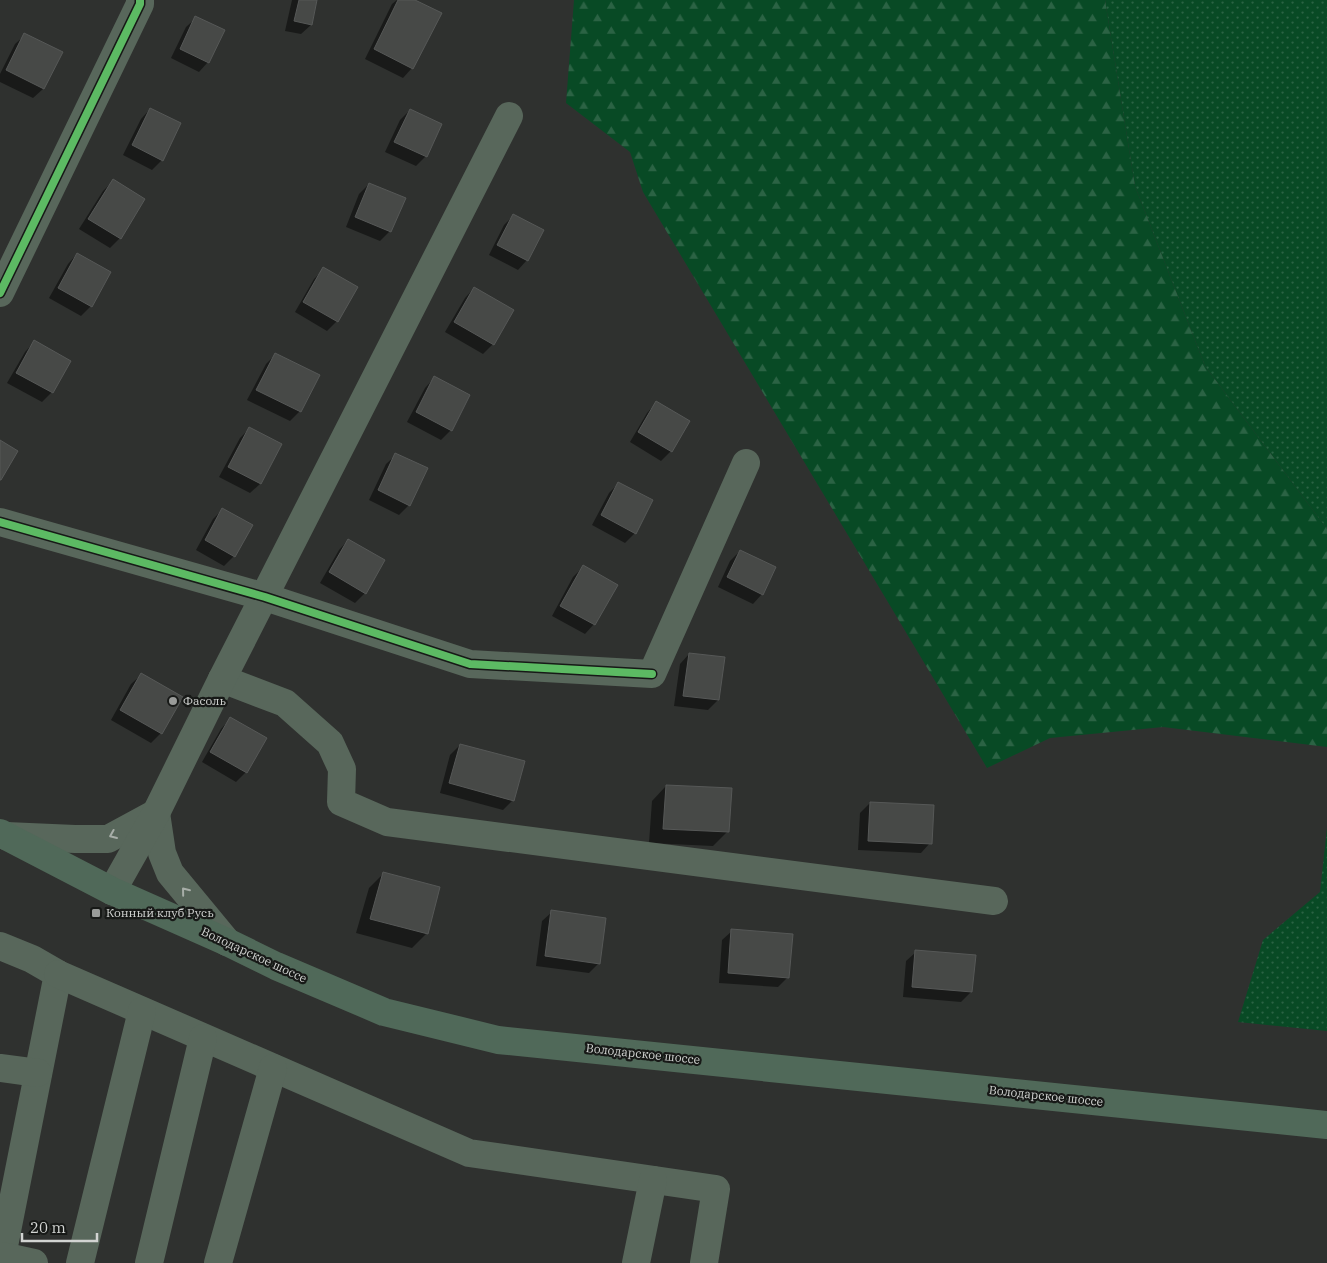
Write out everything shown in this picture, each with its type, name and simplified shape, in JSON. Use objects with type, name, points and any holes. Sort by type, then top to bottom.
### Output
[{"type":"main road","name":"Володарское шоссе","points":[[3,834],[112,891],[276,966],[384,1012],[498,1040],[1327,1125]]},
{"type":"street","points":[[0,293],[136,13],[140,0]]},
{"type":"street","points":[[112,891],[156,813],[222,679],[509,116]]},
{"type":"street","points":[[0,522],[265,597],[470,664],[652,674],[746,463]]},
{"type":"street","points":[[222,679],[285,704],[300,716],[330,743],[342,769],[341,802],[387,822],[994,901]]},
{"type":"street","points":[[3,834],[75,839],[108,838],[156,813]]},
{"type":"street","points":[[156,813],[162,853],[170,873],[227,942]]},
{"type":"street","points":[[0,946],[32,958],[58,974],[203,1038],[469,1153],[716,1189],[704,1263]]},
{"type":"street","points":[[34,1263],[1,1256],[58,974]]},
{"type":"street","points":[[80,1263],[142,1011]]},
{"type":"street","points":[[149,1263],[203,1038]]},
{"type":"street","points":[[0,1068],[38,1073]]},
{"type":"street","points":[[218,1263],[273,1068]]},
{"type":"street","points":[[636,1263],[653,1180]]},
{"type":"green space","points":[[574,0],[1105,0],[1135,186],[1205,366],[1327,529],[1327,747],[1163,727],[1050,738],[987,768],[643,192],[630,152],[566,103]]},
{"type":"green space","points":[[1105,0],[1327,0],[1327,529],[1205,366],[1135,186]]},
{"type":"green space","points":[[1327,828],[1327,1031],[1238,1022],[1263,940],[1320,892]]},
{"type":"building","points":[[299,0],[317,0],[312,25],[294,21]]},
{"type":"building","points":[[398,0],[415,0],[442,13],[413,69],[374,49]]},
{"type":"building","points":[[195,16],[225,30],[209,63],[180,49]]},
{"type":"building","points":[[24,33],[63,52],[44,89],[6,70]]},
{"type":"building","points":[[150,108],[181,123],[163,161],[132,145]]},
{"type":"building","points":[[410,109],[442,124],[427,157],[394,142]]},
{"type":"building","points":[[113,179],[145,199],[121,239],[88,219]]},
{"type":"building","points":[[369,183],[406,198],[391,232],[355,217]]},
{"type":"building","points":[[513,214],[544,230],[528,261],[497,245]]},
{"type":"building","points":[[77,253],[111,272],[92,307],[58,288]]},
{"type":"building","points":[[323,267],[358,287],[338,322],[303,302]]},
{"type":"building","points":[[474,287],[514,310],[494,345],[454,322]]},
{"type":"building","points":[[34,340],[71,361],[53,393],[16,373]]},
{"type":"building","points":[[275,353],[320,375],[301,412],[256,390]]},
{"type":"building","points":[[434,376],[470,395],[452,431],[416,412]]},
{"type":"building","points":[[656,401],[690,421],[672,452],[638,432]]},
{"type":"building","points":[[249,427],[282,444],[261,484],[228,467]]},
{"type":"building","points":[[0,440],[18,451],[1,480],[0,480]]},
{"type":"building","points":[[395,453],[428,468],[410,506],[378,490]]},
{"type":"building","points":[[618,482],[653,500],[636,534],[601,515]]},
{"type":"building","points":[[222,508],[253,525],[235,557],[205,540]]},
{"type":"building","points":[[348,539],[385,560],[366,594],[329,572]]},
{"type":"building","points":[[740,550],[776,567],[763,595],[727,577]]},
{"type":"building","points":[[583,565],[618,585],[595,625],[560,606]]},
{"type":"building","points":[[689,653],[725,657],[719,700],[683,696]]},
{"type":"building","points":[[141,673],[183,697],[162,734],[120,710]]},
{"type":"building","points":[[230,717],[267,738],[247,773],[210,752]]},
{"type":"building","points":[[460,744],[525,761],[514,801],[449,783]]},
{"type":"building","points":[[666,785],[732,788],[729,832],[663,829]]},
{"type":"building","points":[[870,802],[934,805],[932,844],[868,841]]},
{"type":"building","points":[[383,872],[440,887],[428,934],[370,919]]},
{"type":"building","points":[[551,910],[606,918],[600,964],[545,956]]},
{"type":"building","points":[[731,929],[793,934],[789,978],[728,973]]},
{"type":"building","points":[[915,950],[976,955],[972,992],[912,987]]},
{"type":"cycle path","points":[[0,293],[140,4],[140,0]]},
{"type":"cycle path","points":[[0,522],[265,597],[470,664],[652,674]]},
{"type":"place","name":"Фасоль","points":[[173,701]]},
{"type":"place","name":"Конный клуб Русь","points":[[96,913]]}]
